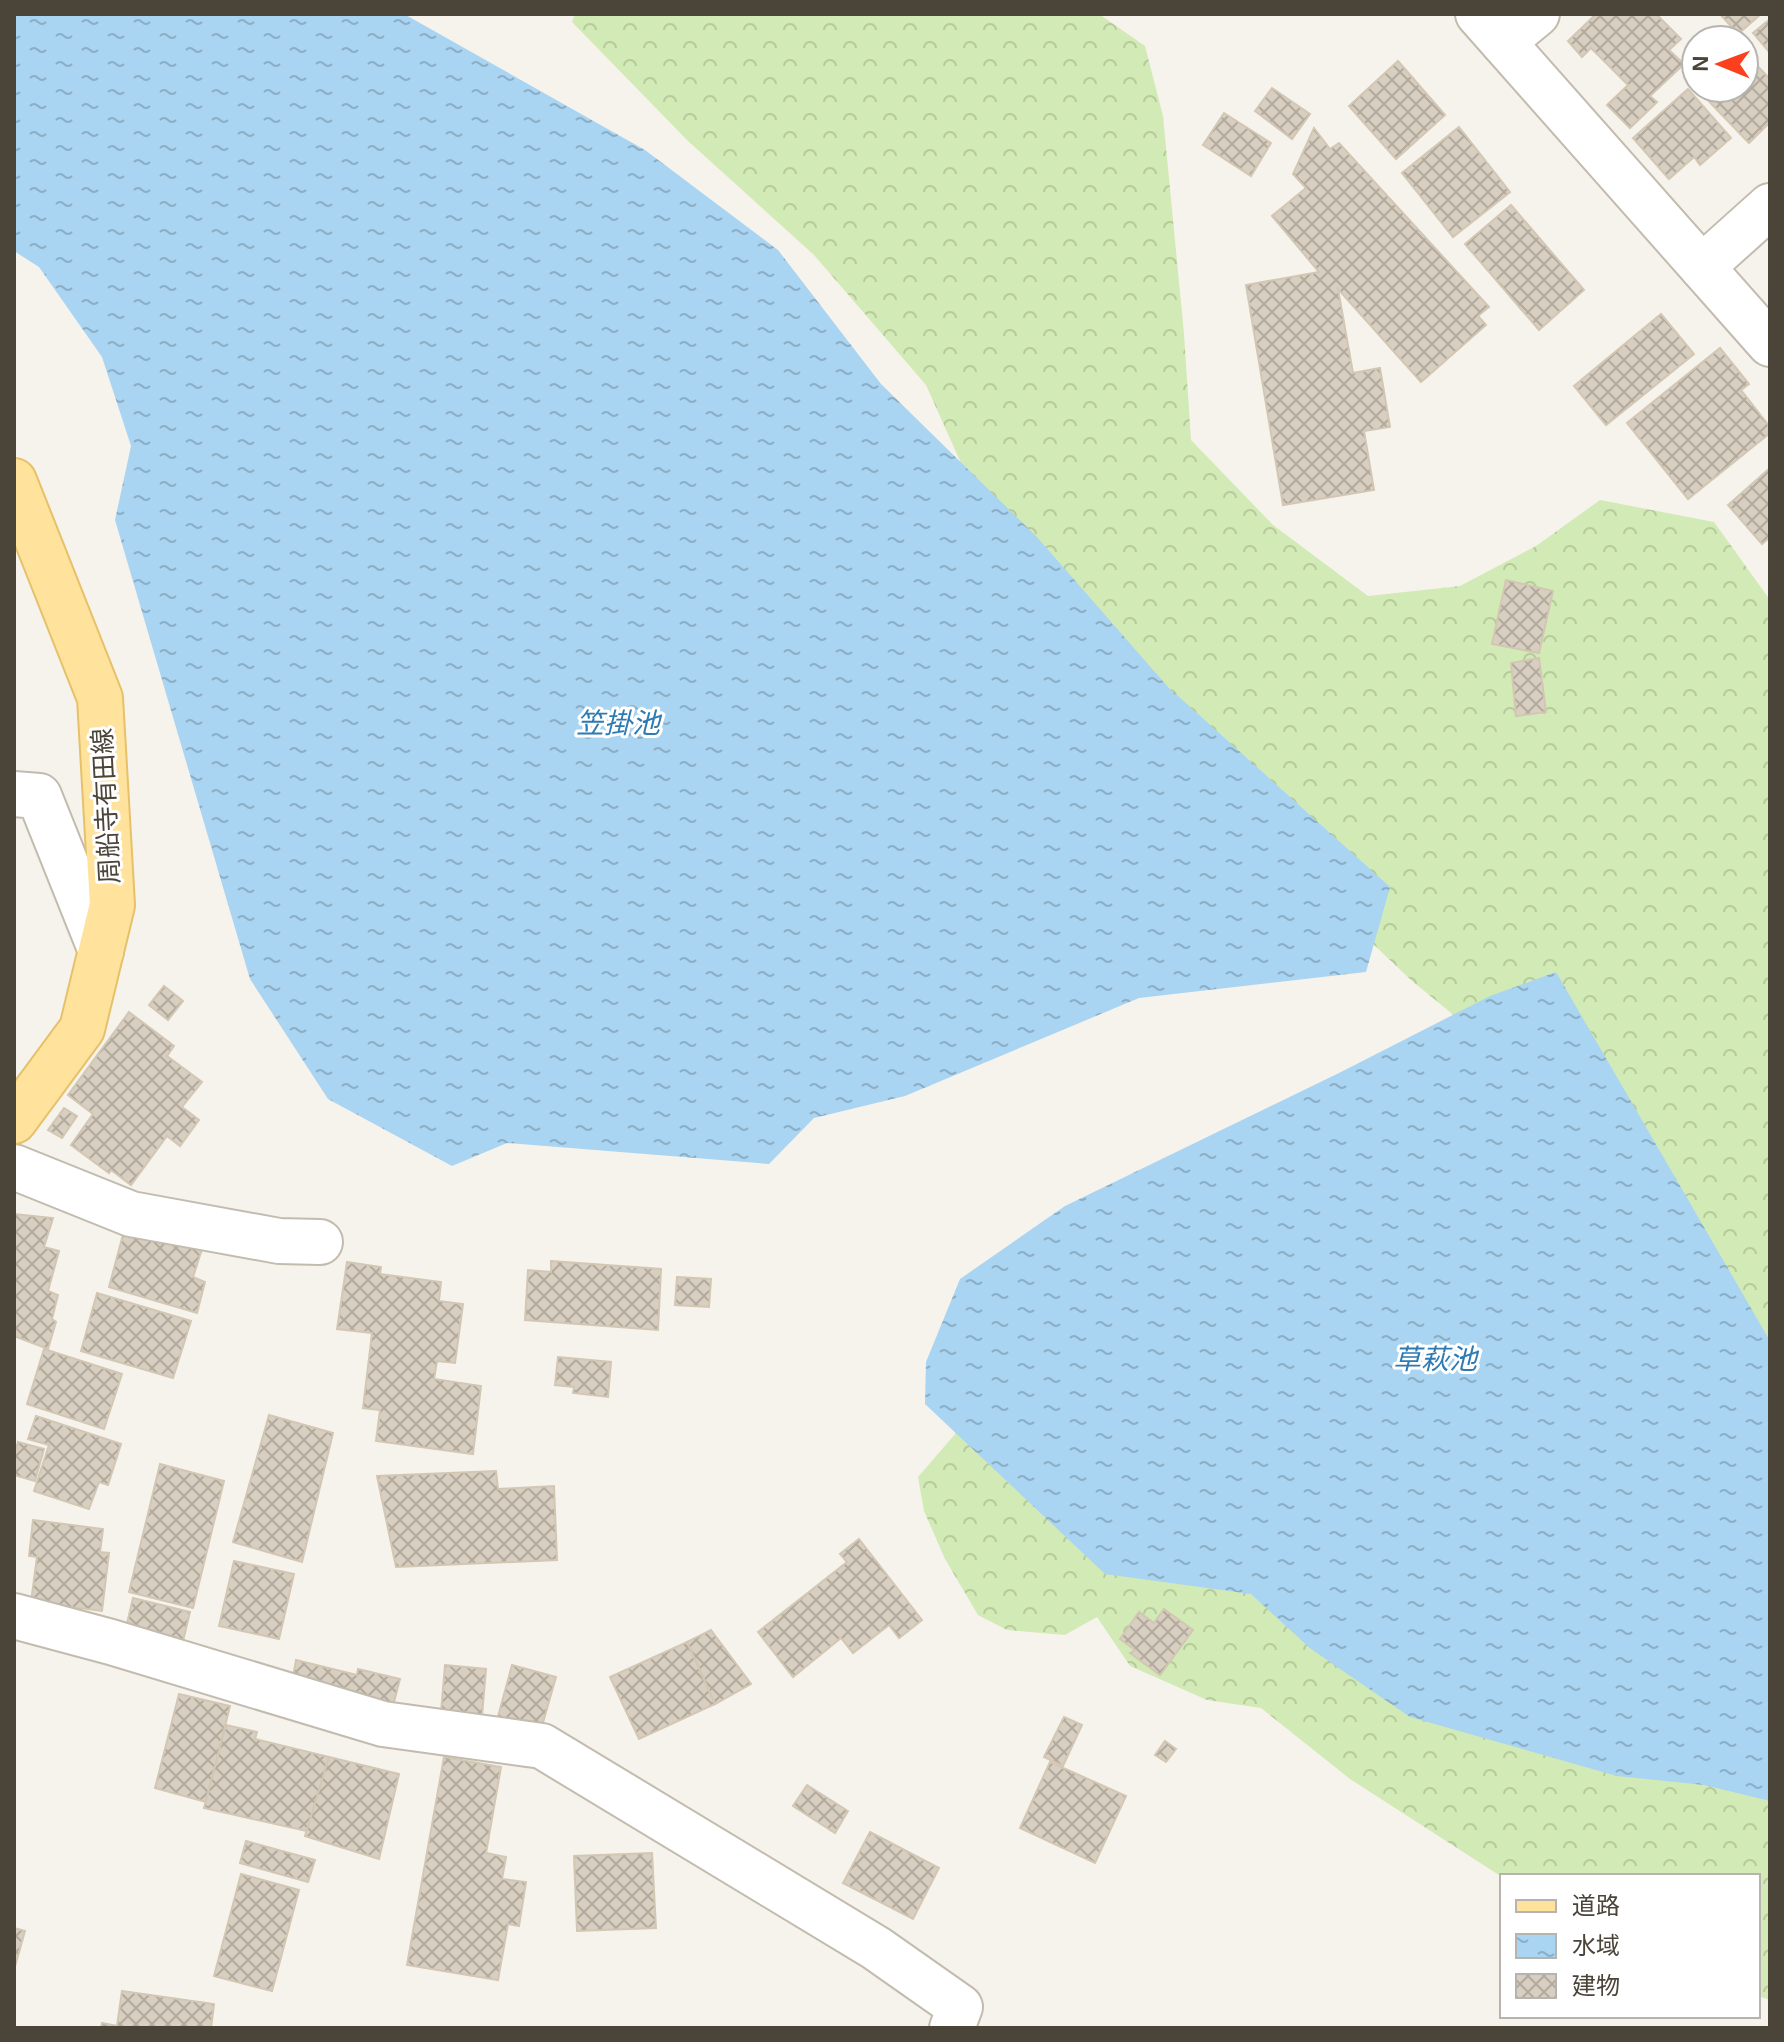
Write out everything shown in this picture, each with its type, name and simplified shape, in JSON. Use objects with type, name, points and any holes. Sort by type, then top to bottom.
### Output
[{"type":"main road","name":"周船寺有田線","points":[[14,481],[100,698],[112,905],[82,1029],[14,1121]]},
{"type":"street","points":[[1537,14],[1491,28],[1770,344]]},
{"type":"street","points":[[1702,267],[1770,206]]},
{"type":"street","points":[[14,794],[39,796],[101,951]]},
{"type":"street","points":[[14,1167],[131,1214],[279,1241],[320,1242]]},
{"type":"street","points":[[14,1616],[383,1724],[542,1746],[876,1948],[960,2007],[952,2028]]},
{"type":"green space","points":[[575,14],[1099,14],[1145,46],[1163,116],[1191,440],[1273,525],[1368,596],[1460,586],[1536,546],[1600,500],[1714,522],[1770,600],[1770,1394],[1576,1115],[1412,981],[1313,887],[995,539],[926,385],[814,255],[688,141],[572,22]]},
{"type":"green space","points":[[975,1411],[1770,1768],[1770,2000],[1760,1997],[1760,1874],[1500,1876],[1350,1779],[1261,1708],[1207,1700],[1130,1666],[1097,1617],[1065,1635],[1007,1630],[978,1615],[945,1559],[924,1511],[918,1477]]},
{"type":"water","name":"笠掛池","points":[[14,14],[404,14],[645,150],[778,250],[881,384],[1036,536],[1168,687],[1390,887],[1366,972],[1139,998],[905,1096],[814,1118],[769,1164],[507,1143],[452,1166],[328,1099],[250,979],[115,520],[131,446],[102,357],[39,267],[14,251]]},
{"type":"water","name":"草萩池","points":[[1556,972],[1770,1341],[1770,1801],[1704,1785],[1617,1776],[1410,1717],[1311,1649],[1251,1594],[1105,1574],[925,1404],[926,1362],[960,1279],[1065,1206],[1490,996]]},
{"type":"building","points":[[1596,14],[1656,14],[1680,38],[1669,50],[1680,60],[1680,68],[1650,96],[1657,102],[1630,128],[1607,105],[1628,85],[1591,48],[1582,57],[1568,41]]},
{"type":"building","points":[[1720,14],[1761,14],[1750,24],[1729,24]]},
{"type":"building","points":[[1770,19],[1770,53],[1760,41],[1760,27]]},
{"type":"building","points":[[1398,61],[1445,115],[1396,159],[1349,106]]},
{"type":"building","points":[[1760,69],[1770,79],[1770,122],[1749,143],[1711,104],[1760,104]]},
{"type":"building","points":[[1272,88],[1310,114],[1292,139],[1255,111]]},
{"type":"building","points":[[1680,96],[1680,104],[1701,104],[1731,138],[1700,165],[1694,157],[1669,179],[1633,138]]},
{"type":"building","points":[[1224,113],[1271,143],[1251,176],[1203,145]]},
{"type":"building","points":[[1459,127],[1510,192],[1453,237],[1402,173]]},
{"type":"building","points":[[1314,128],[1330,149],[1339,143],[1489,307],[1478,316],[1486,325],[1421,382],[1338,289],[1353,373],[1380,368],[1390,427],[1364,431],[1374,490],[1283,505],[1246,285],[1319,272],[1272,216],[1306,188],[1293,174]]},
{"type":"building","points":[[1511,205],[1584,290],[1539,330],[1465,244]]},
{"type":"building","points":[[1661,314],[1694,354],[1606,425],[1574,386]]},
{"type":"building","points":[[1720,348],[1749,384],[1741,390],[1770,427],[1770,433],[1688,499],[1627,423]]},
{"type":"building","points":[[1770,468],[1770,537],[1762,544],[1728,505]]},
{"type":"building","points":[[1506,580],[1553,591],[1539,653],[1492,644]]},
{"type":"building","points":[[1539,658],[1546,712],[1516,716],[1511,663]]},
{"type":"building","points":[[164,986],[183,1001],[168,1020],[149,1005]]},
{"type":"building","points":[[129,1012],[174,1046],[167,1056],[202,1082],[182,1107],[199,1120],[180,1146],[167,1136],[131,1185],[71,1145],[93,1114],[68,1095]]},
{"type":"building","points":[[64,1108],[77,1116],[62,1138],[48,1130]]},
{"type":"building","points":[[14,1214],[53,1218],[44,1247],[59,1251],[48,1291],[58,1295],[52,1319],[56,1322],[48,1349],[14,1336]]},
{"type":"building","points":[[125,1227],[202,1249],[193,1277],[205,1282],[197,1313],[109,1287]]},
{"type":"building","points":[[551,1261],[661,1269],[658,1330],[525,1320],[528,1270],[551,1272]]},
{"type":"building","points":[[347,1262],[381,1267],[380,1274],[441,1282],[439,1301],[463,1304],[455,1363],[437,1361],[434,1379],[481,1386],[473,1454],[376,1441],[380,1410],[363,1408],[372,1333],[337,1329]]},
{"type":"building","points":[[677,1277],[711,1279],[709,1307],[675,1305]]},
{"type":"building","points":[[97,1293],[191,1321],[173,1378],[81,1351]]},
{"type":"building","points":[[44,1349],[122,1374],[104,1429],[27,1404]]},
{"type":"building","points":[[558,1357],[611,1362],[608,1397],[573,1393],[574,1387],[555,1385]]},
{"type":"building","points":[[269,1415],[333,1433],[302,1562],[233,1542]]},
{"type":"building","points":[[36,1416],[121,1444],[108,1485],[99,1482],[89,1509],[34,1491],[49,1445],[28,1439]]},
{"type":"building","points":[[18,1442],[44,1449],[35,1481],[14,1475],[14,1455]]},
{"type":"building","points":[[160,1464],[224,1481],[193,1608],[129,1592]]},
{"type":"building","points":[[496,1471],[498,1489],[554,1486],[557,1560],[396,1567],[377,1476]]},
{"type":"building","points":[[33,1520],[103,1529],[100,1552],[109,1553],[102,1611],[31,1602],[37,1557],[29,1556]]},
{"type":"building","points":[[859,1539],[922,1620],[899,1638],[889,1625],[853,1653],[841,1638],[793,1677],[758,1632],[847,1562],[840,1554]]},
{"type":"building","points":[[234,1561],[294,1574],[279,1639],[219,1626]]},
{"type":"building","points":[[133,1598],[190,1612],[181,1649],[124,1636]]},
{"type":"building","points":[[1164,1609],[1193,1630],[1160,1675],[1130,1653],[1135,1650],[1120,1639],[1139,1612],[1154,1623]]},
{"type":"building","points":[[711,1630],[751,1684],[715,1704],[687,1642]]},
{"type":"building","points":[[687,1642],[715,1704],[639,1739],[610,1677]]},
{"type":"building","points":[[296,1660],[357,1675],[358,1669],[400,1679],[393,1706],[292,1682]]},
{"type":"building","points":[[445,1665],[486,1669],[482,1716],[441,1712]]},
{"type":"building","points":[[512,1665],[556,1677],[540,1733],[497,1720]]},
{"type":"building","points":[[179,1694],[230,1706],[206,1802],[155,1788]]},
{"type":"building","points":[[1064,1717],[1082,1725],[1063,1766],[1044,1757]]},
{"type":"building","points":[[226,1725],[257,1732],[255,1739],[329,1757],[307,1831],[204,1808]]},
{"type":"building","points":[[1165,1741],[1176,1749],[1166,1762],[1155,1755]]},
{"type":"building","points":[[329,1757],[399,1774],[379,1859],[305,1836]]},
{"type":"building","points":[[444,1757],[501,1767],[486,1853],[506,1857],[502,1879],[526,1882],[519,1926],[508,1924],[498,1980],[407,1965]]},
{"type":"building","points":[[1050,1762],[1126,1796],[1095,1863],[1020,1828]]},
{"type":"building","points":[[807,1785],[848,1811],[835,1833],[793,1806]]},
{"type":"building","points":[[870,1832],[939,1868],[913,1919],[843,1883]]},
{"type":"building","points":[[246,1841],[315,1860],[308,1882],[240,1863]]},
{"type":"building","points":[[652,1853],[656,1928],[577,1931],[574,1856]]},
{"type":"building","points":[[241,1874],[299,1890],[272,1991],[214,1976]]},
{"type":"building","points":[[14,1928],[25,1931],[14,1970]]},
{"type":"building","points":[[122,1991],[214,2004],[211,2028],[101,2028],[102,2023],[117,2026]]}]
